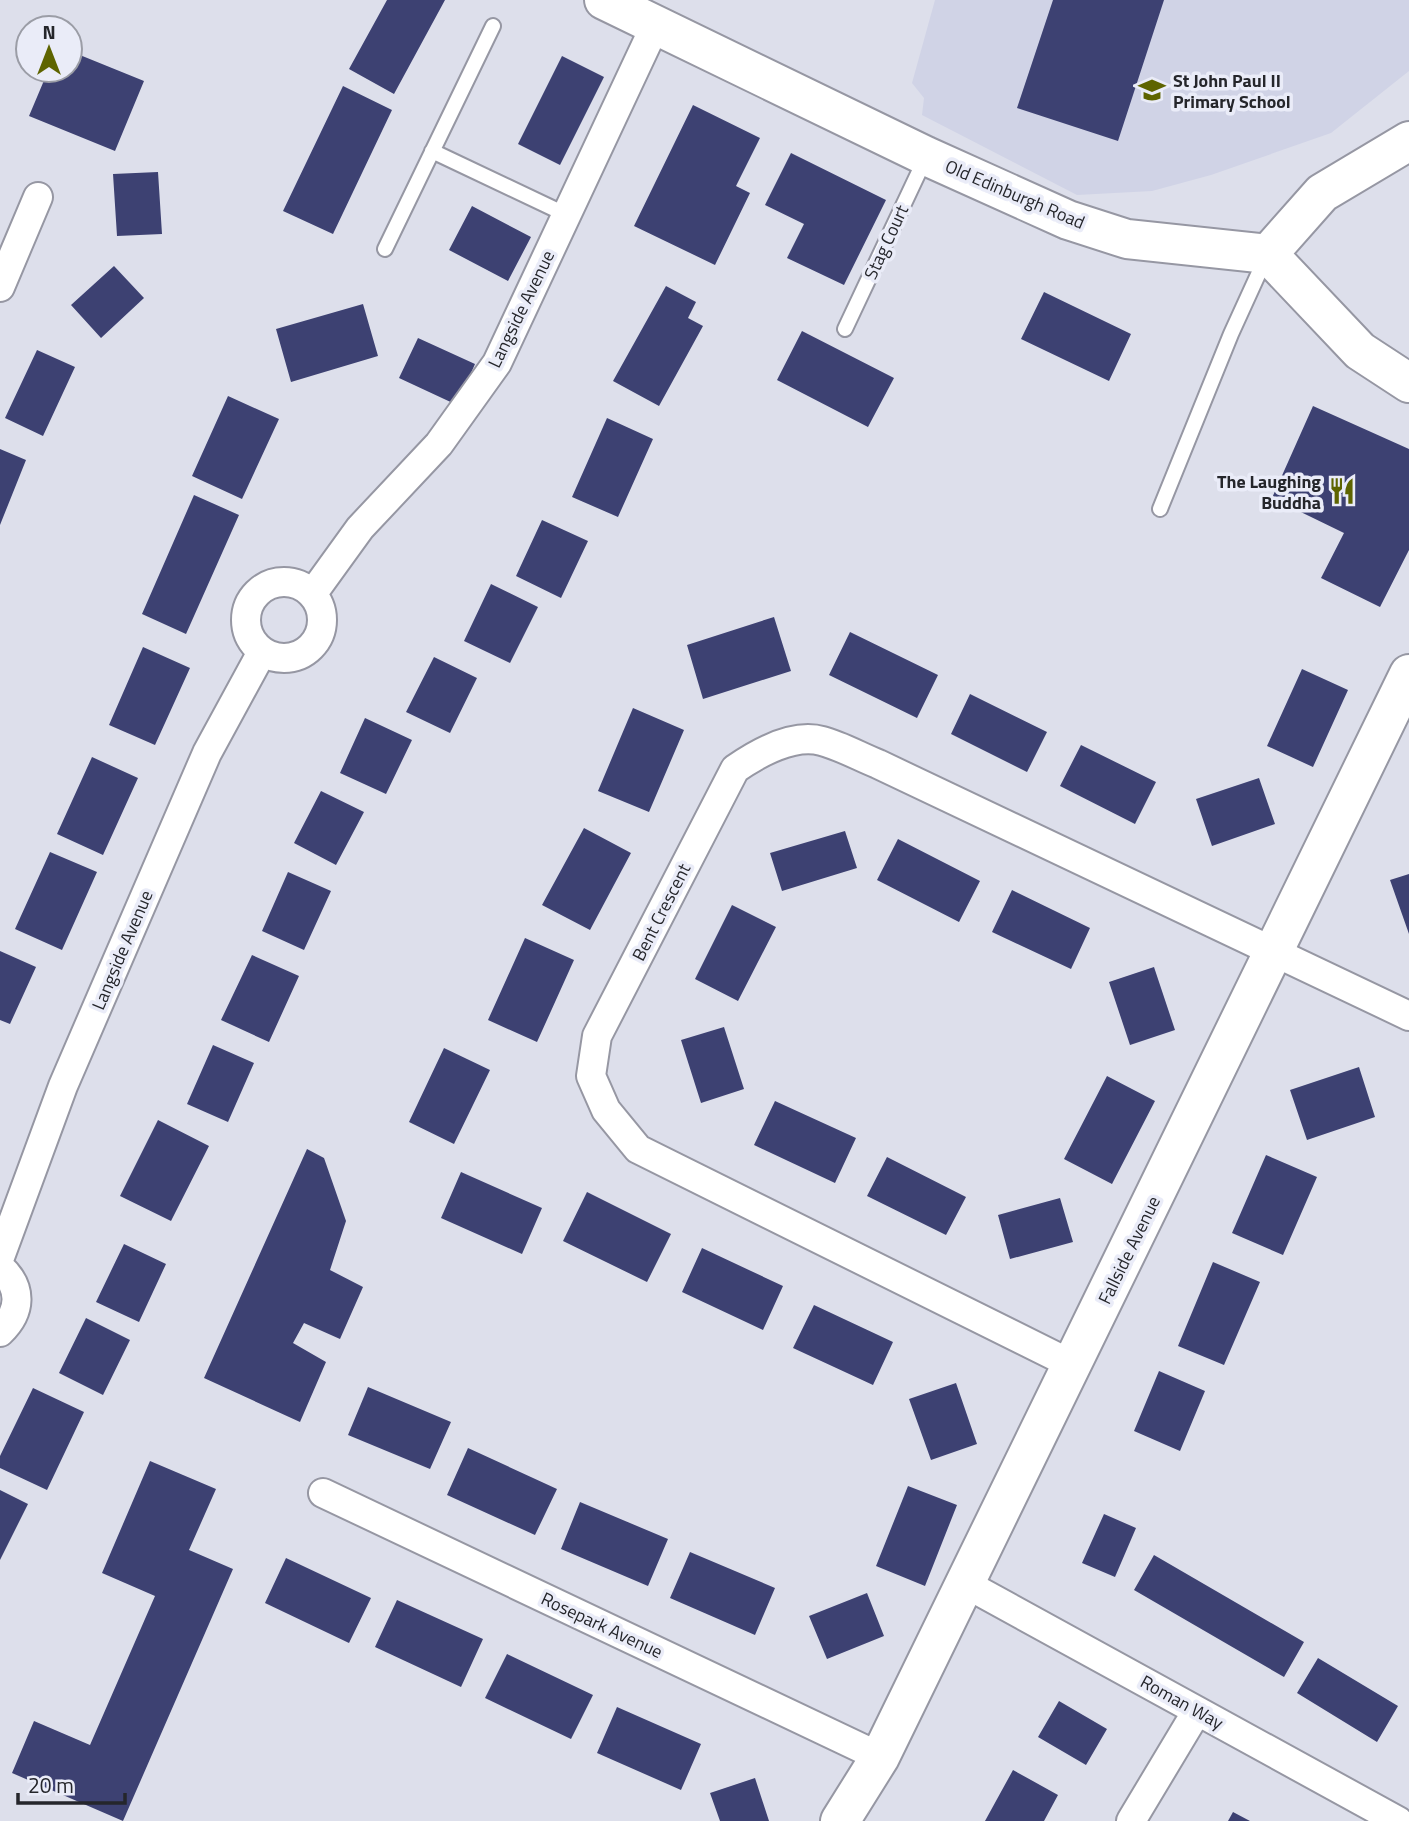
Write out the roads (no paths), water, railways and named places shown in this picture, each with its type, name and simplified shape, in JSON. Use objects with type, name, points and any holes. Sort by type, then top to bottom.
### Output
[{"type":"street","name":"Old Edinburgh Road","points":[[604,0],[926,156],[1068,220],[1127,239],[1268,254]]},
{"type":"street","name":"Langside Avenue","points":[[313,593],[360,528],[439,443],[497,363],[655,26]]},
{"type":"street","points":[[1409,141],[1322,192],[1268,254],[1360,352],[1409,383]]},
{"type":"street","points":[[0,287],[38,197]]},
{"type":"street","points":[[273,583],[294,583],[313,593],[323,620],[318,641],[302,655],[281,659],[262,652],[248,635],[246,614],[255,595],[273,583]]},
{"type":"street","name":"Langside Avenue","points":[[0,1257],[63,1086],[207,753],[262,652]]},
{"type":"street","name":"Fallside Avenue","points":[[841,1821],[880,1757],[1409,674]]},
{"type":"street","name":"Bent Crescent","points":[[1073,1365],[638,1149],[606,1110],[591,1076],[597,1036],[736,769],[756,754],[790,742],[820,740],[878,764],[1409,1016]]},
{"type":"street","points":[[0,1267],[16,1290],[17,1300],[12,1321],[0,1332]]},
{"type":"street","name":"Rosepark Avenue","points":[[323,1493],[880,1757]]},
{"type":"street","name":"Roman Way","points":[[965,1584],[1398,1821]]},
{"type":"street","points":[[1131,1821],[1197,1711]]},
{"type":"lane","points":[[385,249],[493,26]]},
{"type":"lane","points":[[432,151],[567,215]]},
{"type":"lane","name":"Stag Court","points":[[845,329],[926,156]]},
{"type":"lane","points":[[1160,509],[1231,334],[1268,254]]},
{"type":"place","name":"St John Paul II Primary School","points":[[1152,90]]},
{"type":"place","name":"The Laughing Buddha","points":[[1342,491]]}]
